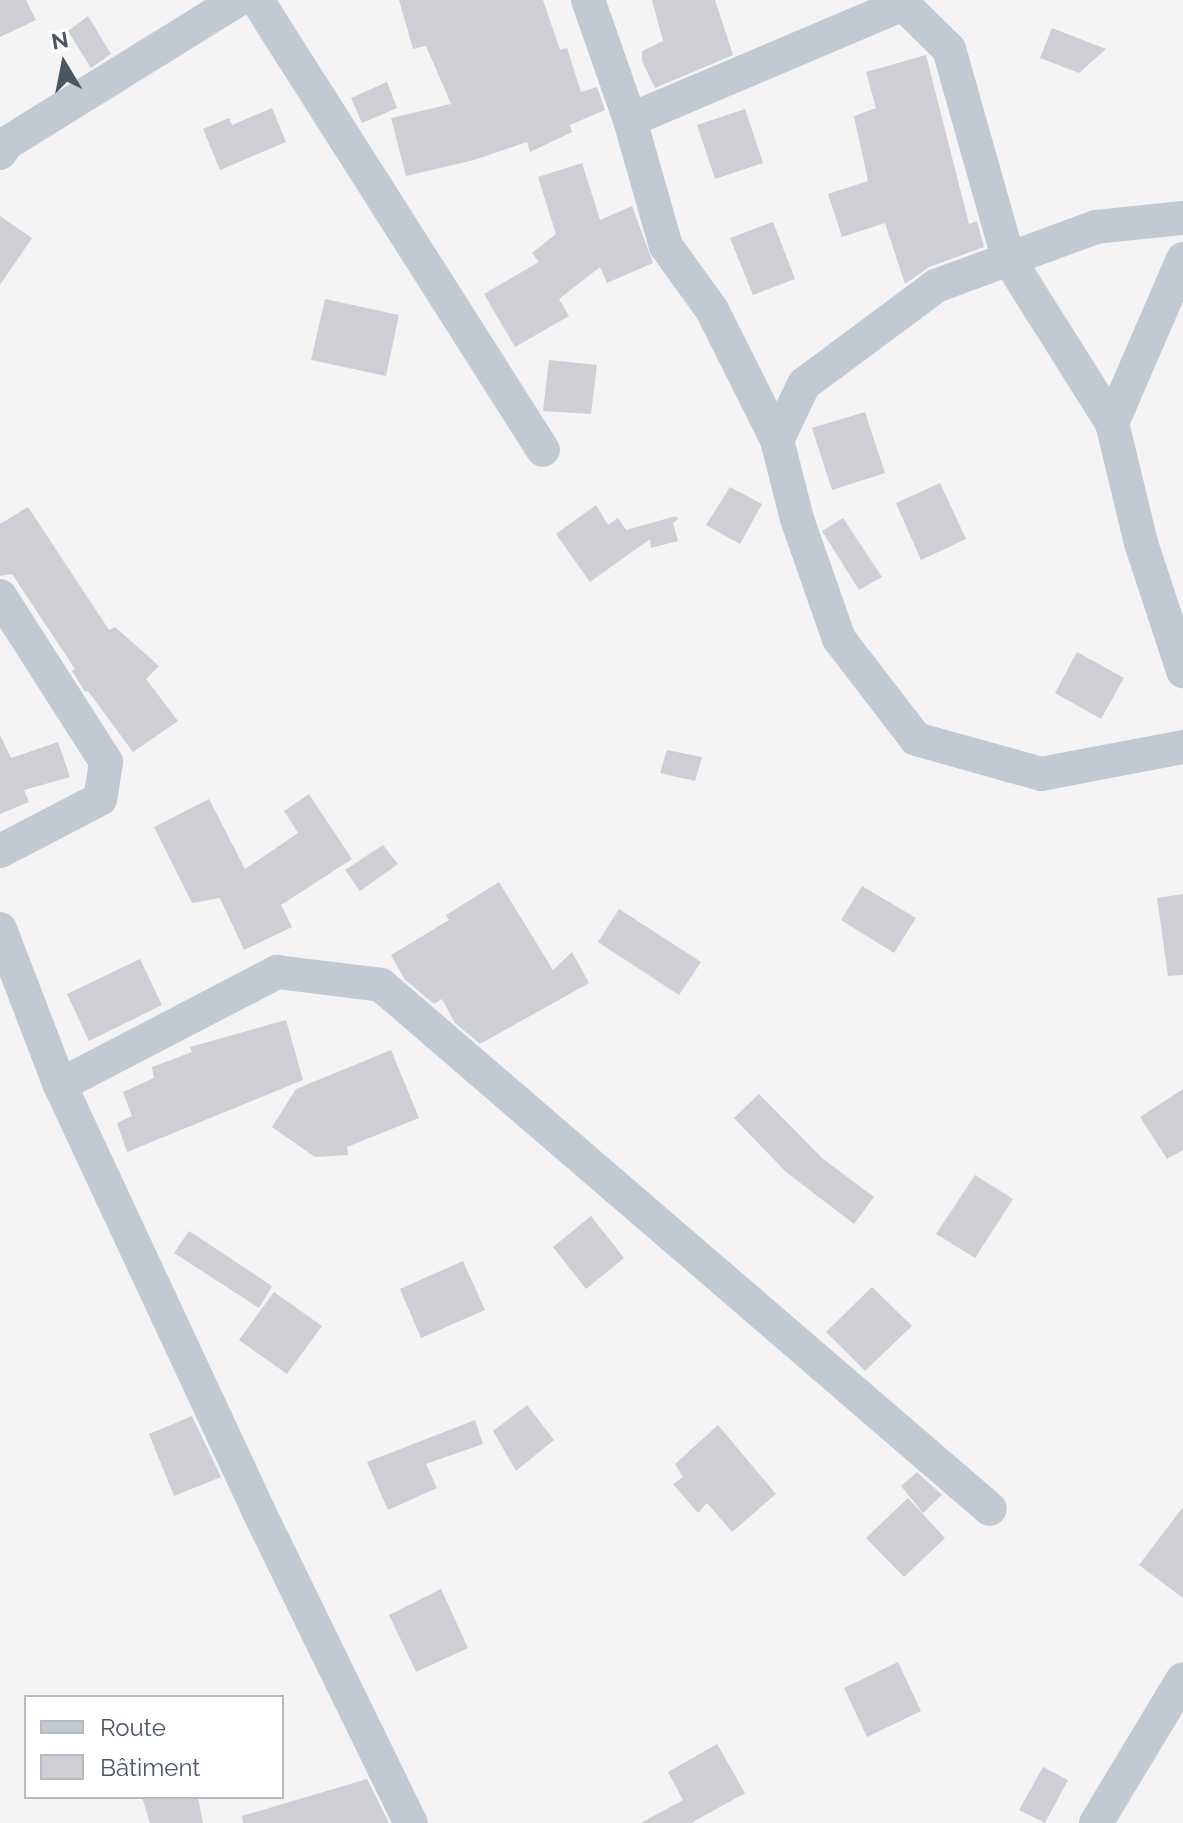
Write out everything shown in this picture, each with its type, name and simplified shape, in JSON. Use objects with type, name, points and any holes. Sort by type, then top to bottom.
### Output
[{"type":"street","points":[[0,153],[7,143],[238,0]]},
{"type":"street","points":[[257,0],[543,450]]},
{"type":"street","points":[[588,0],[630,120],[666,246],[712,310],[777,440],[797,519],[839,639],[916,739],[1041,774],[1183,747]]},
{"type":"street","points":[[630,120],[902,2],[949,49],[1008,258],[1112,423],[1141,543],[1183,671]]},
{"type":"street","points":[[777,440],[804,384],[936,286],[1096,227],[1183,218]]},
{"type":"street","points":[[1112,423],[1183,259]]},
{"type":"street","points":[[0,596],[106,762],[100,799],[0,851]]},
{"type":"street","points":[[0,929],[60,1085],[259,1512],[411,1823]]},
{"type":"street","points":[[60,1085],[277,972],[381,985],[990,1509]]},
{"type":"street","points":[[1096,1823],[1119,1808],[1183,1679]]},
{"type":"building","points":[[0,0],[26,0],[36,20],[0,37]]},
{"type":"building","points":[[399,0],[543,0],[560,50],[567,48],[581,92],[597,87],[605,110],[570,125],[572,132],[530,152],[527,142],[474,160],[406,176],[391,118],[451,104],[426,46],[413,49]]},
{"type":"building","points":[[652,0],[715,0],[733,55],[655,88],[642,61],[642,51],[663,41]]},
{"type":"building","points":[[88,16],[111,54],[91,68],[68,31]]},
{"type":"building","points":[[1052,28],[1106,49],[1079,73],[1040,58]]},
{"type":"building","points":[[926,55],[969,224],[977,221],[984,247],[929,267],[905,284],[885,223],[842,237],[828,194],[868,181],[854,116],[876,108],[866,72]]},
{"type":"building","points":[[387,82],[397,108],[362,123],[351,98]]},
{"type":"building","points":[[272,108],[286,142],[220,170],[203,129],[229,118],[232,125]]},
{"type":"building","points":[[745,109],[763,163],[715,179],[697,125]]},
{"type":"building","points":[[582,163],[600,220],[632,206],[653,263],[607,283],[600,267],[559,299],[569,316],[515,347],[484,294],[539,262],[532,253],[556,234],[538,177]]},
{"type":"building","points":[[0,216],[32,238],[0,285]]},
{"type":"building","points":[[773,222],[795,279],[753,295],[730,238]]},
{"type":"building","points":[[325,299],[399,315],[386,376],[311,360]]},
{"type":"building","points":[[549,360],[597,365],[591,414],[543,411]]},
{"type":"building","points":[[865,412],[885,473],[832,490],[812,428]]},
{"type":"building","points":[[940,483],[966,539],[921,560],[896,503]]},
{"type":"building","points":[[730,487],[762,504],[740,544],[706,525]]},
{"type":"building","points":[[596,505],[608,525],[618,518],[626,530],[676,516],[678,519],[673,523],[678,541],[651,548],[650,539],[590,582],[556,534]]},
{"type":"building","points":[[28,507],[109,630],[115,627],[159,666],[146,679],[178,721],[133,752],[88,691],[85,692],[72,671],[75,669],[12,574],[0,576],[0,524]]},
{"type":"building","points":[[843,518],[882,577],[859,590],[822,531]]},
{"type":"building","points":[[1077,652],[1124,678],[1101,719],[1055,693]]},
{"type":"building","points":[[0,735],[11,758],[58,742],[70,777],[24,790],[29,802],[0,814]]},
{"type":"building","points":[[667,750],[702,757],[695,781],[660,773]]},
{"type":"building","points":[[309,794],[352,859],[281,905],[292,927],[244,950],[220,898],[192,903],[154,827],[209,799],[245,869],[298,833],[284,811]]},
{"type":"building","points":[[383,845],[398,864],[360,891],[345,870]]},
{"type":"building","points":[[499,882],[553,970],[572,952],[589,983],[480,1044],[455,1023],[442,999],[434,1004],[405,980],[391,955],[449,920],[446,915]]},
{"type":"building","points":[[862,886],[916,918],[894,953],[841,920]]},
{"type":"building","points":[[1183,894],[1183,975],[1168,976],[1157,898]]},
{"type":"building","points":[[619,909],[701,962],[679,995],[598,942]]},
{"type":"building","points":[[140,959],[162,1005],[89,1041],[67,994]]},
{"type":"building","points":[[286,1020],[303,1080],[127,1152],[117,1123],[132,1116],[123,1092],[154,1078],[152,1067],[192,1052],[190,1047]]},
{"type":"building","points":[[391,1050],[419,1118],[347,1147],[348,1155],[315,1157],[272,1127],[296,1089]]},
{"type":"building","points":[[1183,1089],[1183,1150],[1167,1159],[1140,1117]]},
{"type":"building","points":[[759,1094],[822,1158],[874,1197],[854,1224],[786,1172],[734,1118]]},
{"type":"building","points":[[975,1175],[1013,1199],[975,1258],[936,1234]]},
{"type":"building","points":[[591,1216],[624,1258],[586,1289],[553,1247]]},
{"type":"building","points":[[189,1231],[272,1286],[259,1308],[174,1253]]},
{"type":"building","points":[[463,1261],[485,1310],[421,1338],[400,1289]]},
{"type":"building","points":[[872,1287],[912,1326],[865,1371],[826,1332]]},
{"type":"building","points":[[274,1292],[322,1326],[287,1374],[239,1340]]},
{"type":"building","points":[[527,1405],[554,1440],[516,1471],[493,1431]]},
{"type":"building","points":[[192,1416],[221,1477],[174,1496],[149,1434]]},
{"type":"building","points":[[475,1420],[483,1444],[426,1464],[437,1488],[388,1510],[367,1462]]},
{"type":"building","points":[[718,1425],[776,1494],[732,1532],[707,1503],[698,1513],[673,1484],[683,1477],[675,1464]]},
{"type":"building","points":[[917,1472],[942,1495],[923,1513],[901,1486]]},
{"type":"building","points":[[908,1498],[945,1538],[904,1577],[866,1538]]},
{"type":"building","points":[[1183,1507],[1183,1598],[1139,1565]]},
{"type":"building","points":[[441,1589],[468,1648],[416,1672],[389,1615]]},
{"type":"building","points":[[898,1662],[921,1711],[867,1737],[844,1688]]},
{"type":"building","points":[[717,1744],[745,1793],[691,1823],[641,1823],[683,1800],[668,1772]]},
{"type":"building","points":[[1043,1767],[1068,1780],[1045,1823],[1019,1810]]},
{"type":"building","points":[[367,1779],[389,1823],[243,1823],[242,1816]]},
{"type":"building","points":[[143,1799],[198,1799],[203,1823],[150,1823]]}]
